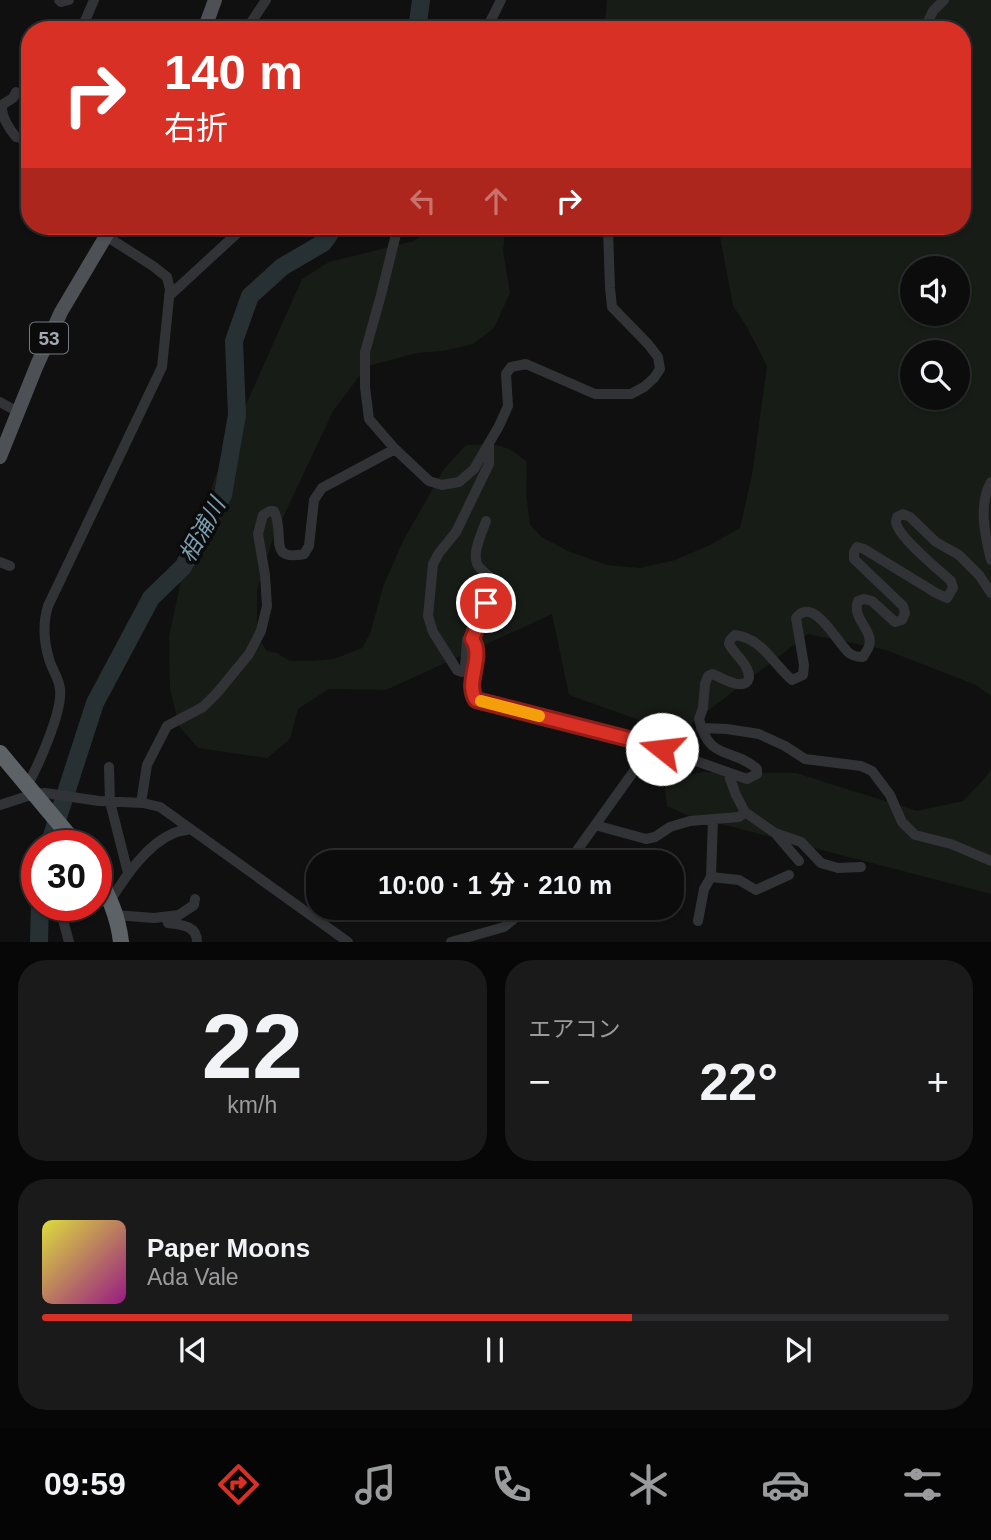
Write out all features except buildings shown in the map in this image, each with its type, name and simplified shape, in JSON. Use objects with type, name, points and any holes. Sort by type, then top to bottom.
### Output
[{"type":"highway","points":[[0,753],[36,793],[63,830]]},
{"type":"highway","points":[[113,907],[121,942]]},
{"type":"main road","points":[[207,21],[215,0]]},
{"type":"main road","name":"53","points":[[0,457],[61,312],[105,235]]},
{"type":"street","points":[[59,0],[69,0]]},
{"type":"street","points":[[85,21],[94,0]]},
{"type":"street","points":[[253,21],[266,0]]},
{"type":"street","points":[[490,21],[501,0]]},
{"type":"street","points":[[928,21],[944,0]]},
{"type":"street","points":[[16,92],[13,98],[2,105],[2,110],[10,131],[21,138]]},
{"type":"street","points":[[36,793],[42,755],[58,710],[61,692],[58,676],[49,661],[44,619],[162,367],[170,289],[167,277],[114,235]]},
{"type":"street","points":[[169,296],[235,235]]},
{"type":"street","points":[[396,235],[365,352],[369,419],[395,449],[429,481],[442,485],[459,482],[474,469],[489,444],[508,406],[506,374],[511,367],[526,364],[595,394],[631,394],[654,378],[660,369],[658,357],[612,306],[609,235]]},
{"type":"street","points":[[0,402],[18,412]]},
{"type":"street","points":[[486,521],[474,558],[477,565],[491,577],[493,585],[472,639],[467,640],[465,667],[462,672],[457,670],[433,632],[428,616],[433,564],[456,533],[489,464],[489,444]]},
{"type":"street","points":[[141,803],[147,765],[167,726],[203,707],[217,693],[249,654],[261,631],[267,606],[258,534],[264,515],[274,511],[278,518],[279,548],[284,555],[291,557],[304,554],[309,546],[314,500],[322,488],[395,449]]},
{"type":"street","points":[[991,482],[984,499],[985,530],[991,561]]},
{"type":"street","points":[[472,639],[476,653],[472,687],[476,700],[633,740],[649,750],[662,749],[747,779],[753,778],[758,771],[751,763],[717,750],[706,740],[699,719],[708,676],[713,674],[737,684],[747,682],[749,677],[746,667],[729,644],[735,635],[744,636],[764,649],[792,680],[798,678],[803,675],[804,664],[796,618],[806,610],[812,612],[830,629],[849,653],[863,657],[870,644],[869,635],[857,613],[858,601],[864,598],[872,601],[895,622],[902,620],[905,613],[903,606],[854,559],[857,548],[864,549],[947,598],[953,588],[951,581],[900,531],[896,522],[897,517],[903,514],[910,517],[936,542],[959,555],[979,575],[991,593]]},
{"type":"street","points":[[701,728],[759,734],[805,759],[861,766],[873,771],[890,796],[902,822],[915,835],[951,844],[991,861]]},
{"type":"street","points":[[577,850],[649,750]]},
{"type":"street","points":[[109,767],[105,802],[128,873]]},
{"type":"street","points":[[728,773],[745,812],[775,832],[801,842],[821,863],[838,868],[861,867]]},
{"type":"street","points":[[0,805],[36,793],[160,807],[348,942]]},
{"type":"street","points":[[595,825],[646,839],[690,821],[739,817],[745,812]]},
{"type":"street","points":[[698,921],[704,889],[711,877],[713,819]]},
{"type":"street","points":[[191,829],[172,834],[149,850],[128,873],[113,907],[154,918],[167,917],[178,915],[194,905],[195,898]]},
{"type":"street","points":[[775,832],[799,861]]},
{"type":"street","points":[[711,877],[739,880],[756,890],[789,874]]},
{"type":"street","points":[[167,917],[168,923],[189,926],[195,931],[197,942]]},
{"type":"street","points":[[451,942],[504,927],[512,920]]},
{"type":"street","points":[[63,921],[69,942]]},
{"type":"shaded area","points":[[607,0],[991,0],[991,696],[976,685],[886,650],[808,634],[678,734],[569,695],[552,614],[386,690],[329,689],[298,709],[290,739],[267,758],[198,748],[179,726],[170,689],[169,636],[184,567],[221,461],[302,279],[329,262],[414,241],[422,235],[505,235],[503,251],[510,293],[494,328],[473,344],[443,351],[417,353],[367,366],[333,411],[272,541],[257,590],[257,636],[267,651],[277,653],[290,661],[334,659],[362,648],[370,634],[383,587],[403,541],[444,469],[466,445],[499,446],[512,451],[527,462],[526,493],[530,525],[543,538],[568,551],[607,565],[640,568],[675,560],[740,528],[752,475],[767,366],[733,306],[720,235],[971,235],[971,21],[605,21]]},
{"type":"shaded area","points":[[991,769],[991,894],[687,815],[667,806],[665,788],[680,777],[703,772],[796,773],[917,811],[963,801]]},
{"type":"waterway","name":"相浦川","points":[[418,21],[421,0]]},
{"type":"waterway","name":"相浦川","points":[[54,830],[95,703],[151,598],[183,567],[223,495],[237,415],[234,341],[250,296],[282,267],[323,243],[329,235]]},
{"type":"waterway","name":"相浦川","points":[[39,942],[40,921]]},
{"type":"slow traffic","points":[[481,701],[539,716]]},
{"type":"route","points":[[486,603],[472,639],[476,653],[472,687],[476,700],[633,740],[649,750],[662,749]]}]
